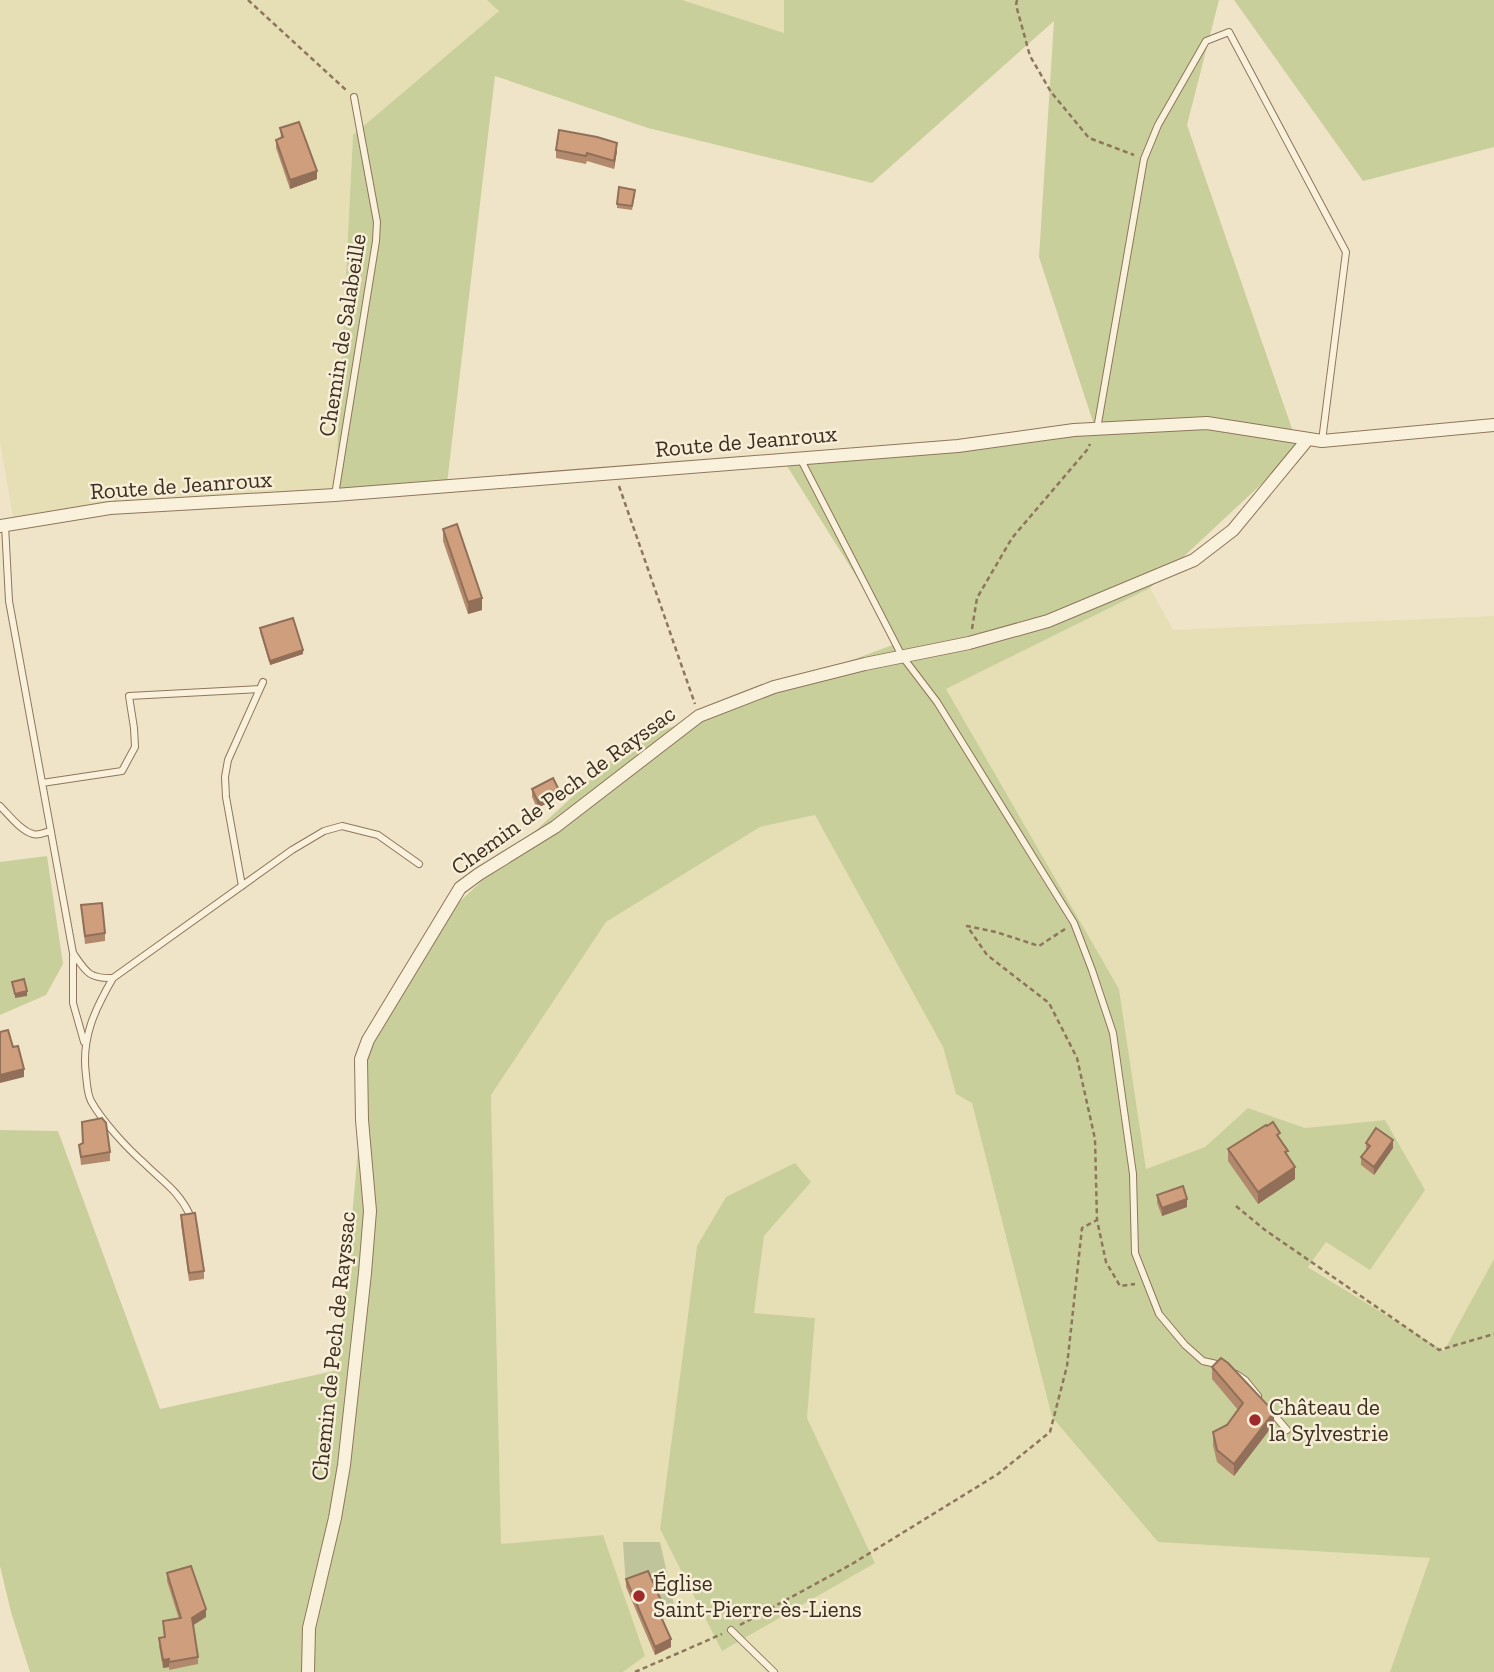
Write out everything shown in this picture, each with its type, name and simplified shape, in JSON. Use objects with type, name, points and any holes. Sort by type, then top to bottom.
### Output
[{"type":"street","name":"Route de Jeanroux","points":[[2,526],[110,508],[335,495],[958,446],[1074,430],[1207,423],[1322,441],[1494,425]]},
{"type":"street","points":[[699,716],[774,687],[865,664],[970,643],[1048,621],[1194,560],[1233,530],[1308,439]]},
{"type":"street","name":"Chemin de Pech de Rayssac","points":[[308,1672],[309,1628],[335,1518],[344,1465],[365,1273],[370,1212],[362,1120],[361,1059],[368,1040],[460,888],[555,827],[699,716]]},
{"type":"lane","points":[[1097,429],[1144,159],[1158,125],[1206,41],[1229,32],[1346,252],[1322,441]]},
{"type":"lane","name":"Chemin de Salabeille","points":[[335,495],[377,222],[354,97]]},
{"type":"lane","points":[[800,458],[902,656],[937,702],[1074,923],[1113,1034],[1133,1174],[1135,1254],[1159,1314],[1185,1345],[1203,1361],[1223,1365]]},
{"type":"lane","points":[[2,526],[9,601],[73,953],[74,1003],[85,1047]]},
{"type":"lane","points":[[242,886],[225,777],[228,760],[263,682]]},
{"type":"lane","points":[[42,783],[122,771],[135,747],[129,696],[259,689]]},
{"type":"lane","points":[[0,806],[32,834],[51,831]]},
{"type":"lane","points":[[190,1215],[182,1199],[128,1146],[92,1103],[88,1094],[85,1071],[87,1035],[97,1005],[113,978],[292,850],[324,831],[342,826],[379,835],[419,864]]},
{"type":"lane","points":[[73,953],[85,971],[99,978],[113,978]]},
{"type":"lane","points":[[1234,1373],[1245,1380],[1287,1430]]},
{"type":"lane","points":[[731,1630],[774,1672]]},
{"type":"path","points":[[248,0],[354,97]]},
{"type":"path","points":[[1017,0],[1016,5],[1031,56],[1051,92],[1089,138],[1144,159]]},
{"type":"path","points":[[970,643],[977,598],[1012,538],[1087,450],[1097,429]]},
{"type":"path","name":"Chemin de Pech de Rayssac","points":[[614,473],[699,716]]},
{"type":"path","points":[[1074,923],[1039,946],[967,926],[988,955],[1049,1003],[1077,1058],[1095,1139],[1097,1220],[1106,1262],[1120,1286],[1147,1282]]},
{"type":"path","points":[[1236,1206],[1265,1230],[1440,1350],[1494,1334]]},
{"type":"path","points":[[635,1672],[731,1630],[852,1564],[998,1474],[1050,1432],[1067,1366],[1082,1228],[1097,1220]]},
{"type":"shaded area","points":[[0,0],[487,0],[500,10],[353,135],[335,495],[110,508],[14,523],[0,442]]},
{"type":"shaded area","points":[[682,0],[784,0],[784,33]]},
{"type":"shaded area","points":[[1150,588],[1173,630],[1494,616],[1494,1259],[1444,1352],[1308,1266],[1326,1242],[1385,1120],[1305,1128],[1248,1108],[1205,1147],[1146,1169],[1119,989],[946,689]]},
{"type":"shaded area","points":[[815,815],[943,1047],[956,1094],[972,1102],[1052,1417],[1158,1542],[1431,1558],[1390,1672],[623,1672],[645,1656],[501,1545],[491,1095],[606,922],[760,827]],"holes":[[[811,1182],[764,1236],[754,1313],[815,1318],[807,1418],[875,1562],[660,1529],[697,1246],[726,1197]]]},
{"type":"green space","points":[[487,0],[682,0],[784,33],[784,0],[1219,0],[1187,125],[1299,449],[1150,588],[946,689],[1119,989],[1146,1169],[1205,1147],[1248,1108],[1305,1128],[1385,1120],[1425,1190],[1370,1270],[1326,1242],[1308,1267],[1444,1351],[1494,1259],[1494,1672],[1390,1672],[1430,1558],[1158,1542],[1052,1417],[972,1103],[956,1094],[943,1047],[815,815],[760,827],[606,922],[491,1095],[501,1544],[603,1535],[645,1656],[623,1672],[30,1672],[0,1566],[0,1130],[58,1131],[160,1409],[338,1370],[368,1040],[441,919],[631,742],[898,643],[787,466],[1095,428],[1039,257],[1054,21],[872,183],[648,128],[495,76],[446,492],[335,495],[353,135],[499,11]]},
{"type":"green space","points":[[1234,0],[1494,0],[1494,147],[1363,181]]},
{"type":"green space","points":[[47,856],[63,964],[46,995],[0,1015],[0,862]]},
{"type":"green space","points":[[795,1163],[811,1182],[764,1236],[754,1313],[815,1318],[807,1418],[875,1563],[722,1651],[660,1529],[697,1246],[726,1197]]},
{"type":"green space","points":[[623,1542],[660,1542],[675,1609],[663,1613],[657,1600],[646,1589],[655,1585],[652,1577],[626,1587]]},
{"type":"building","points":[[299,122],[317,171],[290,180],[276,140],[283,137],[280,128]]},
{"type":"building","points":[[559,130],[617,143],[614,161],[587,153],[586,156],[556,150]]},
{"type":"building","points":[[619,187],[635,190],[632,206],[617,204]]},
{"type":"building","points":[[457,524],[482,598],[468,602],[443,529]]},
{"type":"building","points":[[293,618],[303,650],[270,661],[260,628]]},
{"type":"building","points":[[553,778],[559,790],[537,800],[532,789]]},
{"type":"building","points":[[102,903],[105,933],[85,936],[81,905]]},
{"type":"building","points":[[24,979],[27,991],[15,994],[12,982]]},
{"type":"building","points":[[8,1030],[13,1047],[18,1046],[24,1069],[0,1075],[0,1032]]},
{"type":"building","points":[[102,1118],[106,1123],[110,1152],[81,1157],[79,1145],[83,1143],[82,1122]]},
{"type":"building","points":[[1273,1122],[1280,1133],[1277,1135],[1288,1151],[1285,1152],[1295,1167],[1258,1192],[1228,1149]]},
{"type":"building","points":[[1376,1128],[1393,1140],[1374,1167],[1361,1157],[1370,1146],[1366,1143]]},
{"type":"building","points":[[1183,1186],[1187,1199],[1162,1208],[1157,1195]]},
{"type":"building","points":[[195,1213],[204,1271],[189,1273],[181,1215]]},
{"type":"building","name":"Château de la Sylvestrie","points":[[1221,1358],[1274,1412],[1234,1464],[1217,1450],[1213,1432],[1227,1425],[1243,1403],[1212,1367]]},
{"type":"building","points":[[191,1566],[206,1609],[192,1618],[198,1657],[169,1662],[169,1659],[163,1660],[159,1638],[165,1637],[163,1621],[181,1618],[167,1573]]},
{"type":"building","points":[[648,1571],[663,1605],[657,1608],[671,1639],[655,1647],[626,1579]]},
{"type":"place","name":"Château de la Sylvestrie","points":[[1255,1420]]},
{"type":"place","name":"Église Saint-Pierre-ès-Liens","points":[[639,1596]]}]
